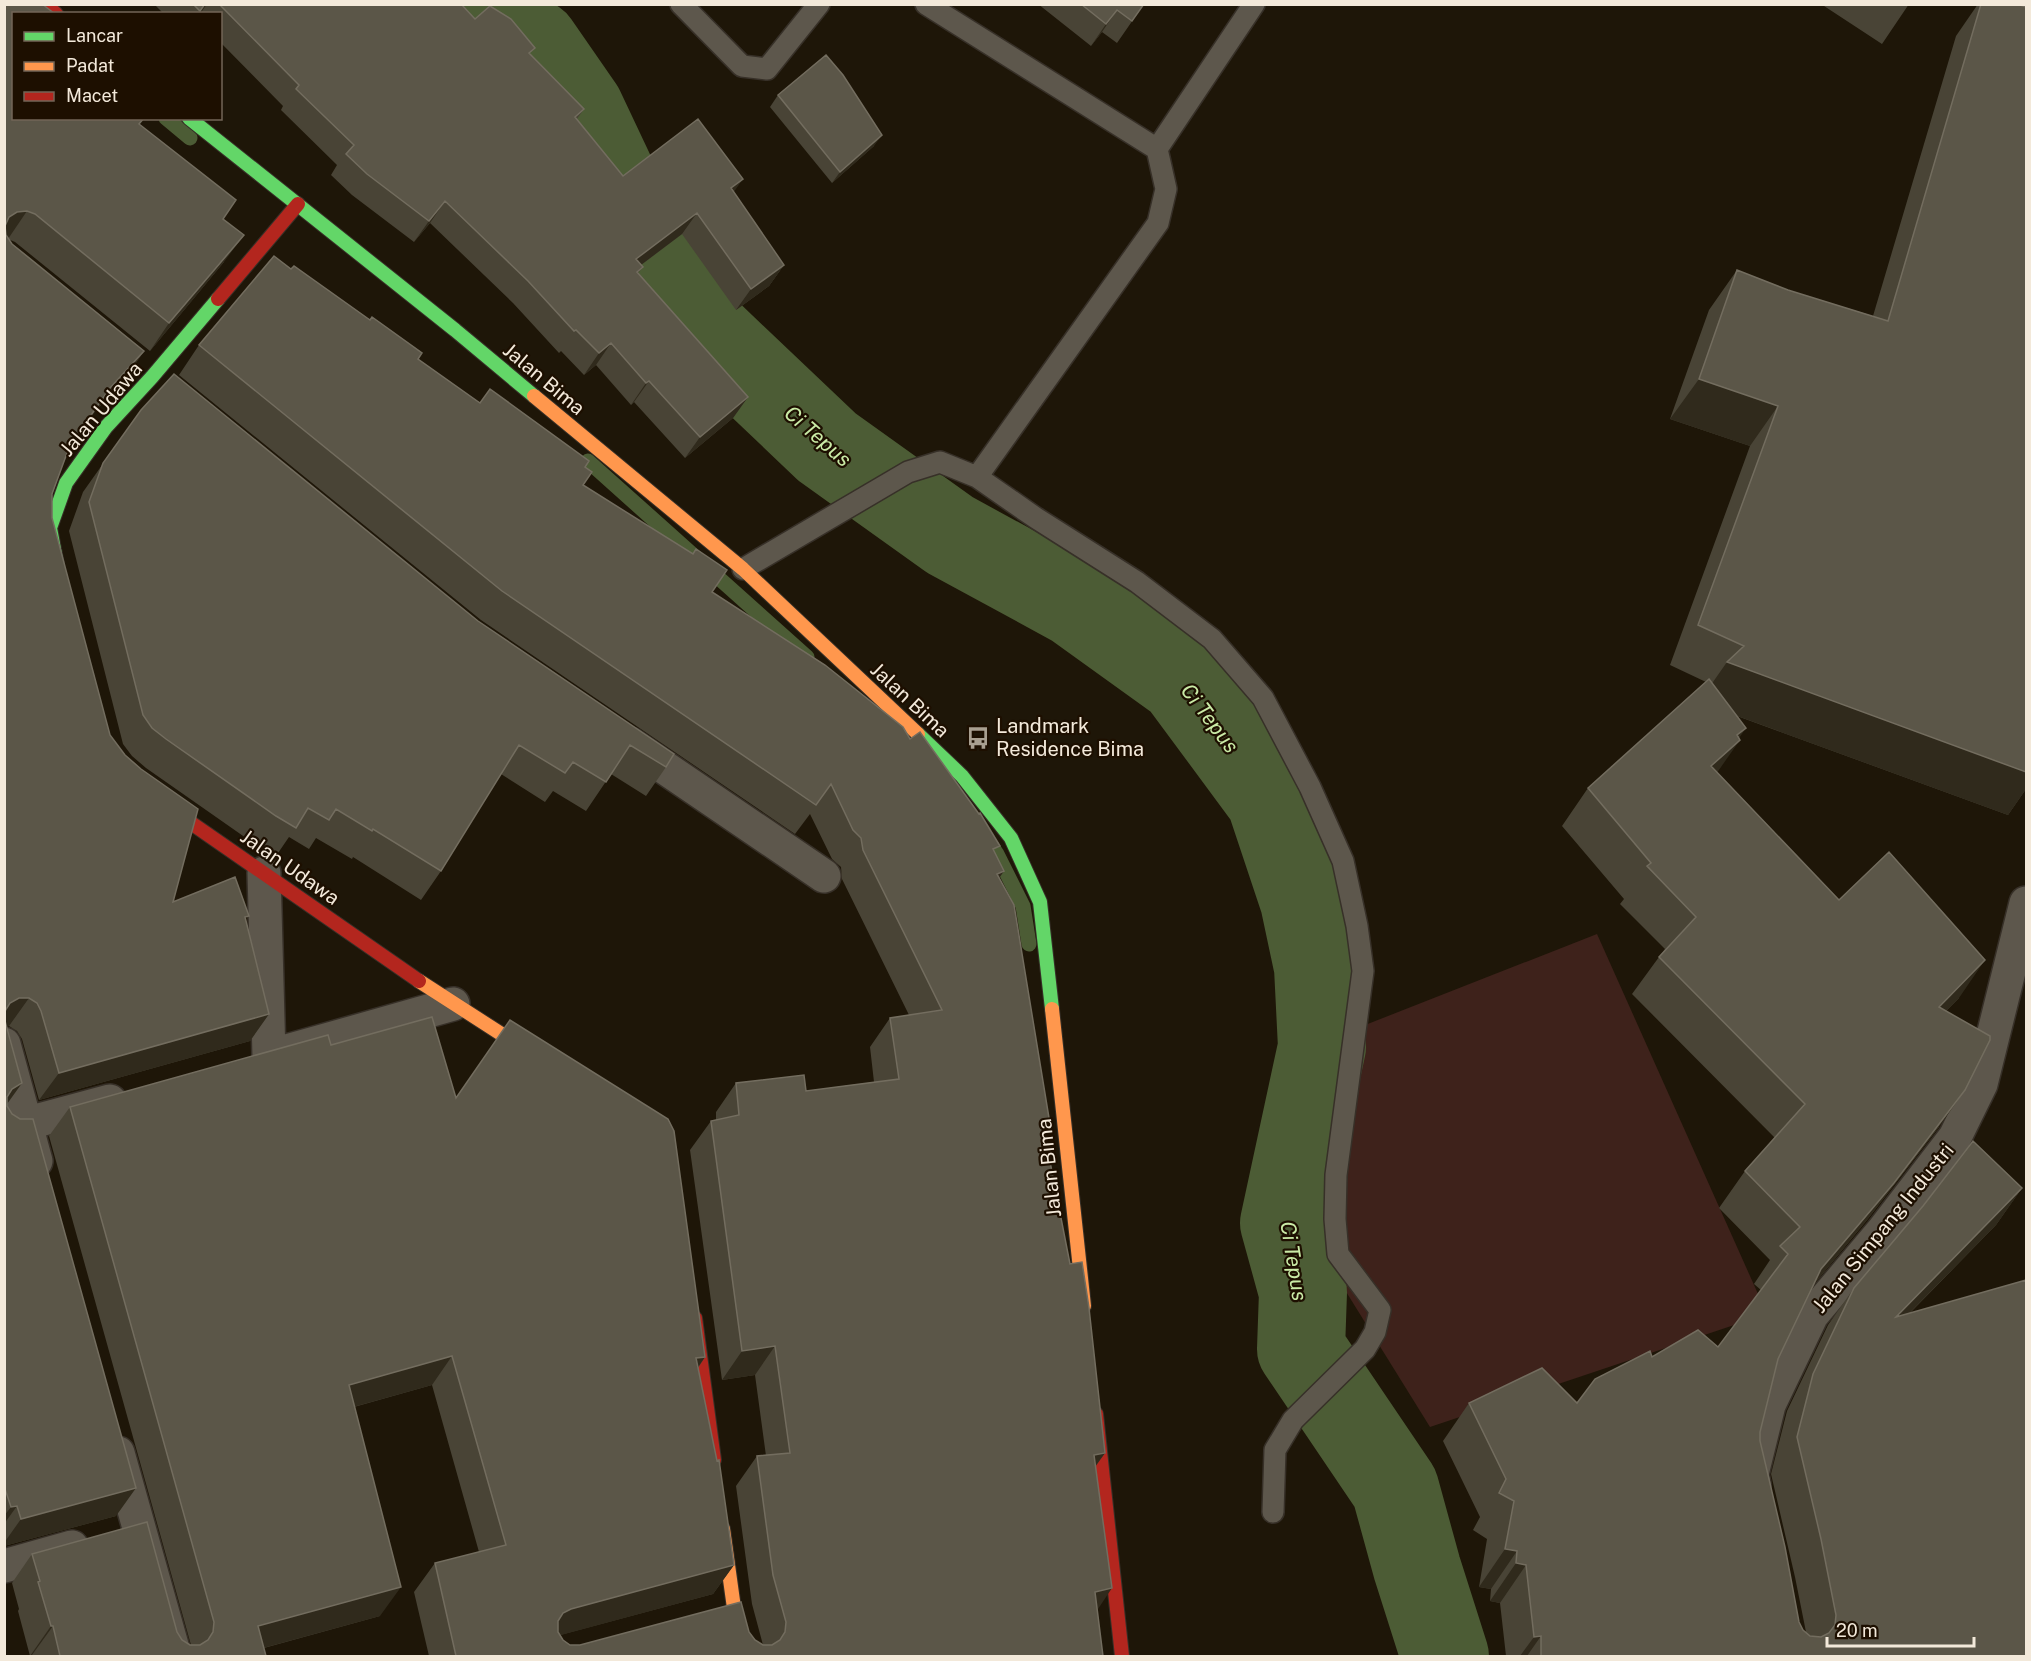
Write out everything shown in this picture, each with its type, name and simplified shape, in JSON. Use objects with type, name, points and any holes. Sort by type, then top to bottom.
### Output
[{"type":"street","name":"Jalan Bima","points":[[192,120],[455,330],[743,569],[962,776],[1011,838],[1040,902],[1085,1315]]},
{"type":"street","name":"Jalan Udawa","points":[[60,574],[50,528],[66,483],[106,427],[152,377],[298,204]]},
{"type":"street","points":[[608,729],[824,876]]},
{"type":"street","name":"Jalan Udawa","points":[[143,789],[453,1004],[552,1066]]},
{"type":"street","points":[[264,873],[269,1056]]},
{"type":"street","name":"Jalan Simpang Industri","points":[[1762,1517],[1752,1474],[1769,1405],[1812,1315],[1882,1232],[1955,1137],[1982,1084],[2026,903]]},
{"type":"street","points":[[236,1065],[453,1004]]},
{"type":"street","points":[[4,1044],[15,1127],[45,1194]]},
{"type":"street","points":[[15,1127],[137,1093]]},
{"type":"street","points":[[693,1303],[717,1479]]},
{"type":"street","points":[[1094,1397],[1122,1656]]},
{"type":"street","points":[[110,1425],[120,1534],[175,1656]]},
{"type":"street","points":[[721,1514],[734,1608],[747,1656]]},
{"type":"street","points":[[4,1566],[120,1534]]},
{"type":"street","points":[[700,1617],[734,1608]]},
{"type":"lane","points":[[681,4],[742,66],[767,69],[819,4]]},
{"type":"lane","points":[[926,4],[1157,149],[1166,189],[1158,223],[978,477]]},
{"type":"lane","points":[[1157,149],[1254,4]]},
{"type":"lane","points":[[743,569],[908,472],[940,462],[978,477],[1036,518],[1137,582],[1212,639],[1263,698],[1310,787],[1343,861],[1357,926],[1363,971],[1336,1175],[1335,1220],[1338,1254],[1380,1310],[1375,1332],[1365,1349],[1293,1420],[1275,1450],[1274,1512]]},
{"type":"shaded area","points":[[1597,934],[1767,1314],[1430,1427],[1340,1282],[1318,1219],[1360,1027]]},
{"type":"building","points":[[4,4],[42,4],[52,12],[12,12],[12,120],[142,120],[139,124],[236,200],[223,219],[244,235],[169,323],[35,214],[27,211],[17,212],[9,217],[5,226],[6,235],[12,244],[144,351],[110,388],[70,445],[52,494],[52,518],[110,735],[125,755],[141,769],[198,809],[173,902],[235,877],[249,916],[245,917],[269,1014],[59,1073],[37,1003],[29,998],[19,998],[10,1003],[5,1011],[5,1021],[22,1083],[12,1089],[7,1097],[7,1106],[12,1114],[20,1119],[33,1119],[136,1488],[21,1519],[17,1506],[11,1507],[4,1486]]},
{"type":"building","points":[[193,4],[205,4],[200,11]]},
{"type":"building","points":[[219,4],[461,4],[475,19],[490,6],[511,19],[535,48],[529,53],[584,109],[575,117],[623,176],[698,119],[743,179],[731,188],[784,265],[751,289],[697,213],[636,259],[643,267],[637,272],[748,397],[700,437],[649,381],[646,383],[611,343],[599,353],[576,330],[574,331],[528,281],[445,201],[429,221],[367,174],[346,154],[354,145],[296,89],[299,85]]},
{"type":"building","points":[[1081,4],[1144,4],[1132,21],[1117,10],[1106,24]]},
{"type":"building","points":[[1981,4],[2017,4],[2026,7],[2026,772],[1727,662],[1744,646],[1698,625],[1778,406],[1699,379],[1737,270],[1788,290],[1888,321]]},
{"type":"building","points":[[826,55],[843,75],[882,135],[840,172],[778,95]]},
{"type":"building","points":[[274,256],[291,269],[294,266],[370,320],[372,317],[422,353],[418,359],[480,403],[490,389],[589,461],[585,467],[592,472],[583,485],[693,554],[696,549],[727,570],[712,592],[825,665],[903,727],[910,739],[920,732],[980,813],[1000,846],[993,849],[1004,871],[997,874],[1014,905],[1050,1124],[1043,1126],[1070,1264],[1082,1262],[1089,1308],[1105,1453],[1094,1455],[1112,1588],[1095,1592],[1103,1656],[456,1656],[435,1563],[506,1545],[452,1356],[349,1385],[401,1587],[258,1626],[266,1656],[60,1656],[32,1554],[147,1522],[177,1632],[182,1640],[190,1645],[200,1645],[208,1640],[213,1632],[214,1622],[70,1107],[328,1035],[331,1045],[432,1017],[456,1098],[510,1020],[668,1119],[674,1131],[705,1357],[696,1358],[717,1461],[719,1460],[734,1565],[571,1609],[563,1613],[558,1621],[558,1632],[570,1645],[580,1645],[741,1602],[749,1632],[763,1645],[772,1645],[780,1640],[785,1632],[786,1622],[773,1575],[757,1456],[790,1453],[775,1346],[742,1351],[711,1121],[739,1115],[736,1083],[804,1075],[806,1091],[899,1079],[890,1018],[942,1010],[863,850],[861,838],[853,830],[831,784],[816,805],[502,591],[199,345]]},
{"type":"building","points":[[174,374],[478,621],[674,754],[666,767],[630,745],[606,782],[573,762],[565,773],[519,745],[441,871],[336,809],[329,820],[308,808],[296,828],[152,728],[143,715],[89,502],[103,463],[141,410]]},
{"type":"building","points":[[1709,679],[1746,728],[1737,735],[1740,740],[1711,766],[1839,900],[1889,852],[1985,960],[1939,1007],[1990,1036],[1965,1090],[1894,1183],[1821,1269],[1778,1359],[1760,1432],[1760,1441],[1785,1547],[1799,1622],[1810,1636],[1821,1637],[1829,1633],[1835,1625],[1836,1615],[1797,1437],[1813,1374],[1854,1288],[1923,1206],[1973,1141],[2022,1188],[1896,1317],[2026,1280],[2026,1656],[1541,1656],[1541,1636],[1534,1637],[1526,1565],[1516,1563],[1517,1551],[1505,1549],[1514,1501],[1499,1493],[1506,1479],[1469,1403],[1542,1368],[1577,1403],[1595,1379],[1650,1351],[1652,1357],[1698,1330],[1718,1347],[1788,1254],[1780,1246],[1800,1227],[1745,1171],[1805,1104],[1659,957],[1696,917],[1647,866],[1651,863],[1588,788]]},
{"type":"waterway","name":"Ci Tepus","points":[[477,4],[535,44],[580,109],[639,234],[705,331],[827,447],[950,535],[1075,603],[1182,680],[1270,799],[1304,901],[1318,967],[1322,1047],[1284,1223],[1303,1292],[1301,1349],[1395,1488],[1445,1656]]},
{"type":"waterway","points":[[168,120],[190,138]]},
{"type":"waterway","points":[[588,461],[807,657]]},
{"type":"waterway","points":[[984,835],[997,854],[1023,906],[1029,944]]},
{"type":"traffic: fast","points":[[192,120],[455,330],[534,396]]},
{"type":"traffic: fast","points":[[57,565],[50,528],[66,483],[106,427],[218,299]]},
{"type":"traffic: fast","points":[[918,734],[962,776],[1011,838],[1040,902],[1052,1009]]},
{"type":"traffic: slow","points":[[534,396],[743,569],[918,734]]},
{"type":"traffic: slow","points":[[419,981],[537,1057]]},
{"type":"traffic: slow","points":[[1052,1009],[1084,1306]]},
{"type":"traffic: slow","points":[[723,1529],[734,1608],[747,1656]]},
{"type":"traffic: jam","points":[[45,4],[54,12]]},
{"type":"traffic: jam","points":[[218,299],[298,204]]},
{"type":"traffic: jam","points":[[158,800],[419,981]]},
{"type":"traffic: jam","points":[[695,1318],[714,1460]]},
{"type":"traffic: jam","points":[[1096,1414],[1122,1656]]},
{"type":"place","name":"Landmark Residence Bima","points":[[978,738]]}]
